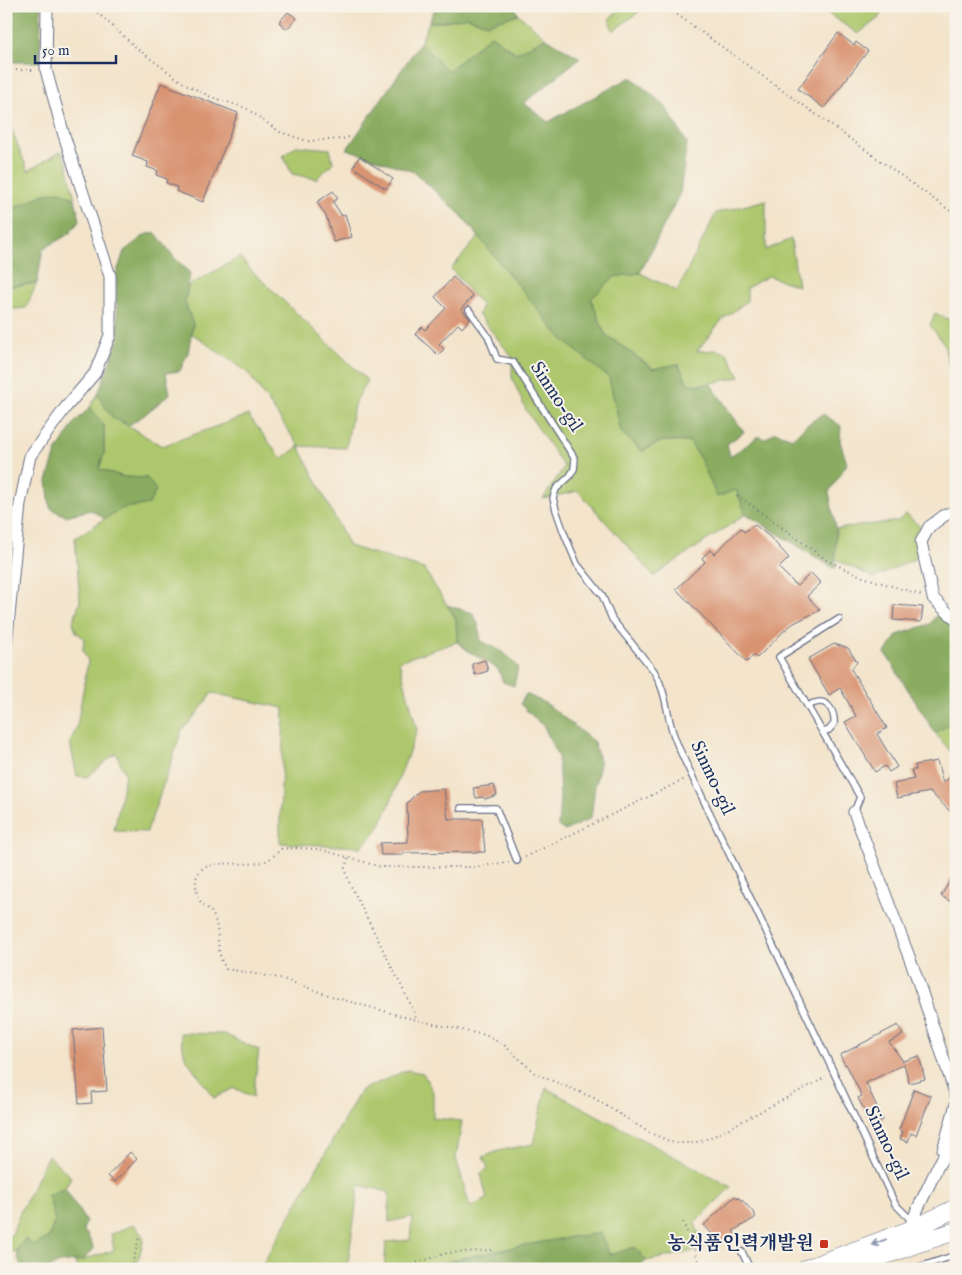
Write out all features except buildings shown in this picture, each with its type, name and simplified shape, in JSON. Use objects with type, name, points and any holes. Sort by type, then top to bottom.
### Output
[{"type":"main road","points":[[847,1269],[956,1208]]},
{"type":"main road","points":[[806,1269],[913,1231],[956,1231]]},
{"type":"street","points":[[6,646],[17,551],[20,504],[30,456],[95,373],[110,335],[110,276],[63,132],[46,70],[47,6]]},
{"type":"street","points":[[956,511],[929,527],[921,542],[933,598],[956,619]]},
{"type":"street","points":[[854,812],[916,975],[956,1096]]},
{"type":"street","points":[[938,1166],[956,1104]]},
{"type":"street","name":"Sinmo-gil","points":[[913,1231],[938,1166],[956,1135]]},
{"type":"lane","name":"Sinmo-gil","points":[[469,310],[488,336],[497,359],[513,362],[575,459],[574,469],[570,476],[556,489],[553,498],[558,518],[577,564],[602,595],[612,619],[660,681],[665,695],[673,735],[895,1204],[913,1231]]},
{"type":"lane","points":[[839,619],[779,657],[860,797],[854,812]]},
{"type":"lane","points":[[808,707],[816,702],[822,702],[828,705],[832,712],[835,718],[834,724],[829,730],[822,732]]},
{"type":"lane","points":[[461,808],[496,808],[518,861]]},
{"type":"lane","points":[[742,1252],[750,1269]]},
{"type":"lane","points":[[913,1269],[956,1255]]},
{"type":"path","points":[[90,6],[140,50],[182,82],[211,96],[246,108],[280,132],[307,141],[349,137]]},
{"type":"path","points":[[665,6],[956,215]]},
{"type":"path","points":[[6,70],[46,70]]},
{"type":"path","points":[[738,495],[828,562],[863,577],[933,598]]},
{"type":"path","points":[[692,776],[518,861],[476,866],[381,867],[319,849],[288,848],[281,849],[272,858],[261,862],[207,865],[198,871],[196,892],[199,901],[214,915],[218,930],[220,956],[226,969],[280,978],[337,998],[416,1020],[485,1035],[504,1045],[536,1074],[594,1098],[650,1133],[674,1143],[691,1143],[716,1135],[834,1072]]},
{"type":"path","points":[[348,858],[345,868],[348,882],[414,1010],[416,1020]]},
{"type":"path","points":[[683,1222],[702,1269]]},
{"type":"path","points":[[131,1269],[139,1238]]},
{"type":"path","points":[[398,1269],[446,1253],[493,1250]]},
{"type":"green space","points":[[6,6],[41,6],[40,62],[6,62]]},
{"type":"green space","points":[[436,6],[514,6],[518,14],[487,24],[467,17],[429,22]]},
{"type":"green space","points":[[623,6],[647,6],[613,31],[609,19]]},
{"type":"green space","points":[[817,6],[885,6],[880,17],[858,34]]},
{"type":"green space","points":[[518,14],[546,38],[516,53],[491,35],[448,71],[420,43],[429,22],[467,17],[487,24]]},
{"type":"green space","points":[[491,35],[516,53],[546,38],[580,58],[524,103],[548,122],[631,77],[665,106],[687,143],[680,193],[640,273],[614,277],[591,299],[605,334],[653,369],[678,364],[688,384],[701,385],[710,383],[744,432],[727,444],[730,456],[758,436],[765,439],[775,432],[793,438],[805,426],[823,414],[841,426],[840,441],[847,464],[829,492],[836,529],[835,569],[746,514],[736,490],[717,497],[701,460],[690,442],[662,441],[642,451],[621,432],[609,378],[561,338],[461,215],[414,172],[347,149],[420,43],[448,71]]},
{"type":"green space","points":[[6,115],[28,171],[61,151],[67,163],[75,199],[60,191],[42,195],[15,208],[6,207]]},
{"type":"green space","points":[[296,146],[330,149],[333,163],[316,179],[292,174],[283,156]]},
{"type":"green space","points":[[60,191],[75,199],[80,220],[69,234],[43,249],[37,283],[6,287],[6,207],[15,208],[42,195]]},
{"type":"green space","points":[[766,200],[766,250],[791,239],[798,286],[768,276],[747,288],[747,301],[722,320],[697,351],[716,350],[727,353],[740,377],[701,385],[688,384],[678,364],[654,369],[605,334],[591,299],[613,277],[640,273],[677,291],[716,213]]},
{"type":"green space","points":[[155,232],[174,257],[190,273],[185,302],[193,324],[188,353],[180,371],[166,373],[170,394],[129,425],[113,418],[98,394],[118,340],[116,275],[124,251],[145,235]]},
{"type":"green space","points":[[479,236],[561,338],[610,378],[621,432],[642,451],[662,441],[690,442],[701,460],[717,496],[736,490],[746,514],[654,576],[578,491],[543,499],[564,467],[526,410],[512,378],[512,357],[478,314],[482,306],[451,269]]},
{"type":"green space","points":[[240,257],[249,268],[367,380],[354,405],[346,448],[299,446],[248,373],[191,333],[193,324],[185,302],[188,286]]},
{"type":"green space","points":[[37,283],[26,308],[6,310],[6,287]]},
{"type":"green space","points":[[935,313],[956,323],[956,419],[953,385],[944,344],[930,325]]},
{"type":"green space","points":[[98,394],[113,418],[162,446],[248,415],[282,459],[299,446],[349,546],[424,569],[456,619],[457,642],[399,661],[417,730],[389,806],[377,830],[361,847],[280,843],[284,708],[212,693],[182,730],[147,832],[114,831],[125,774],[116,753],[87,777],[77,776],[70,743],[77,726],[88,661],[83,650],[84,638],[76,632],[73,622],[80,601],[75,538],[120,509],[149,504],[147,478],[124,477],[99,469],[104,454],[104,426],[90,407]]},
{"type":"green space","points":[[90,407],[104,426],[104,454],[99,469],[124,477],[147,478],[156,490],[149,504],[120,509],[105,519],[91,510],[65,516],[50,508],[47,481],[56,452],[75,422]]},
{"type":"green space","points":[[906,514],[924,530],[918,537],[916,558],[874,578],[835,559],[836,529],[898,521]]},
{"type":"green space","points":[[447,605],[473,613],[478,624],[481,641],[501,651],[518,667],[514,686],[503,682],[498,669],[457,642],[456,619]]},
{"type":"green space","points":[[938,613],[956,627],[956,720],[935,733],[885,653],[897,635],[930,624]]},
{"type":"green space","points":[[526,694],[547,704],[594,742],[600,764],[591,818],[565,831],[558,826],[560,796],[558,757],[544,727],[520,704]]},
{"type":"green space","points":[[956,720],[956,758],[935,733]]},
{"type":"green space","points":[[180,1033],[224,1034],[259,1050],[253,1097],[234,1088],[214,1098],[185,1057]]},
{"type":"green space","points":[[407,1070],[423,1073],[433,1092],[433,1118],[462,1121],[456,1158],[470,1207],[487,1199],[481,1174],[488,1168],[483,1157],[498,1151],[533,1144],[546,1088],[731,1187],[695,1223],[704,1249],[646,1261],[635,1247],[610,1255],[576,1236],[457,1259],[422,1269],[384,1269],[386,1242],[410,1240],[412,1217],[389,1222],[389,1192],[359,1185],[347,1269],[260,1269],[361,1090]]},
{"type":"green space","points":[[48,1155],[71,1177],[65,1188],[48,1195],[55,1219],[49,1237],[34,1246],[25,1239],[16,1251],[6,1253],[6,1236],[12,1235],[18,1217]]},
{"type":"green space","points":[[65,1188],[86,1222],[83,1230],[94,1249],[83,1260],[60,1263],[47,1269],[22,1269],[16,1251],[25,1239],[34,1246],[49,1237],[55,1219],[48,1195]]},
{"type":"green space","points":[[134,1224],[144,1238],[136,1269],[78,1269],[74,1261],[114,1250],[111,1234]]},
{"type":"green space","points":[[600,1233],[610,1255],[635,1247],[646,1261],[637,1269],[533,1269],[519,1264],[502,1269],[422,1269],[510,1248]]},
{"type":"place","name":"농식품인력개발원","points":[[824,1244]]}]
